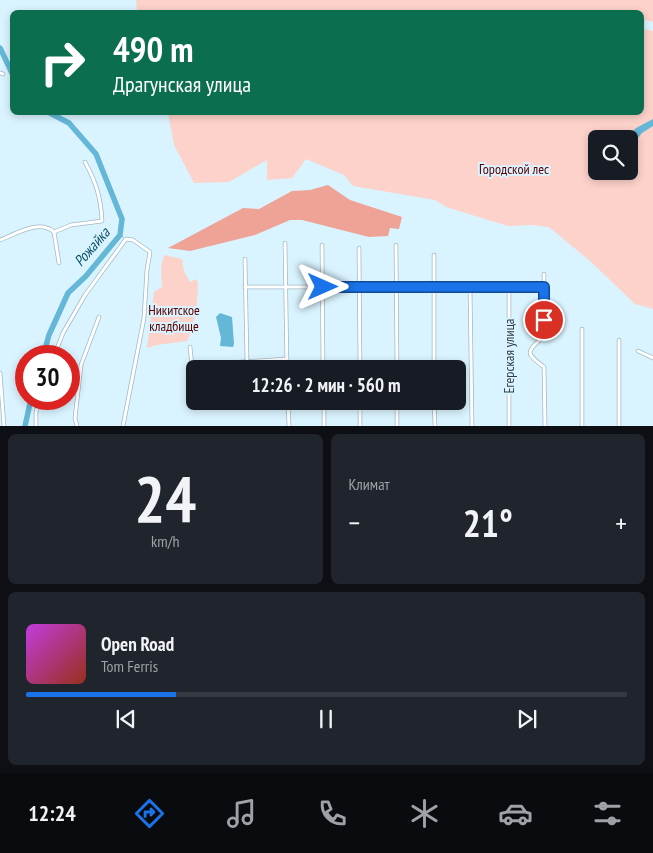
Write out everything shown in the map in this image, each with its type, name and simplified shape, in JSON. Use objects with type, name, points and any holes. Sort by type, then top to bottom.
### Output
[{"type":"street","points":[[54,232],[71,225],[102,221],[98,200],[99,191],[85,162]]},
{"type":"street","points":[[0,240],[41,225],[54,232]]},
{"type":"street","points":[[54,232],[59,263]]},
{"type":"street","points":[[58,345],[84,295],[126,239],[133,240],[150,252],[144,318],[123,426]]},
{"type":"street","points":[[274,360],[287,359],[285,243]]},
{"type":"street","points":[[396,244],[397,360]]},
{"type":"street","points":[[322,245],[324,360]]},
{"type":"street","points":[[360,248],[360,360]]},
{"type":"street","points":[[434,255],[434,360]]},
{"type":"street","points":[[245,258],[247,360]]},
{"type":"street","points":[[544,274],[544,336],[530,348],[529,352],[531,357],[544,367],[545,426]]},
{"type":"street","points":[[245,287],[544,287]]},
{"type":"street","points":[[470,287],[472,426]]},
{"type":"street","name":"Егерская улица","points":[[509,287],[509,426]]},
{"type":"street","points":[[77,426],[75,418],[81,365],[99,316]]},
{"type":"street","points":[[582,329],[582,426]]},
{"type":"street","points":[[619,340],[619,426]]},
{"type":"street","points":[[190,347],[191,360]]},
{"type":"street","points":[[638,351],[653,358]]},
{"type":"street","points":[[0,373],[4,426]]},
{"type":"street","points":[[36,426],[37,410]]},
{"type":"street","points":[[288,410],[289,426]]},
{"type":"street","points":[[324,410],[324,426]]},
{"type":"street","points":[[360,410],[360,426]]},
{"type":"street","points":[[397,410],[397,426]]},
{"type":"street","points":[[434,410],[434,426]]},
{"type":"green space","name":"Городской лес","points":[[136,0],[653,0],[653,22],[645,20],[644,29],[644,10],[137,10]]},
{"type":"green space","name":"Городской лес","points":[[644,29],[653,31],[653,309],[635,304],[590,261],[549,227],[531,225],[508,226],[446,207],[435,200],[353,186],[344,175],[306,159],[292,178],[267,180],[267,160],[229,182],[194,183],[174,145],[168,115],[644,115]]},
{"type":"green space","name":"Никитское кладбище","points":[[164,255],[182,259],[184,271],[190,282],[197,279],[196,310],[187,341],[147,348],[154,292],[162,287],[161,267]]},
{"type":"shaded area","points":[[328,185],[350,200],[402,217],[399,229],[390,228],[388,236],[369,237],[302,220],[290,220],[255,235],[190,251],[168,248],[243,208],[259,209],[292,191],[310,190]]},
{"type":"water","points":[[653,119],[653,126],[638,138],[638,130],[634,130]]},
{"type":"water","points":[[220,313],[232,317],[233,347],[220,346],[221,338],[216,317]]},
{"type":"waterway","name":"Рожайка","points":[[0,48],[10,69]]},
{"type":"waterway","name":"Рожайка","points":[[46,345],[68,293],[86,276],[120,235],[122,219],[96,154],[69,123],[54,115]]},
{"type":"waterway","name":"Рожайка","points":[[25,426],[29,410]]},
{"type":"route","points":[[323,287],[544,287],[544,320]]}]
